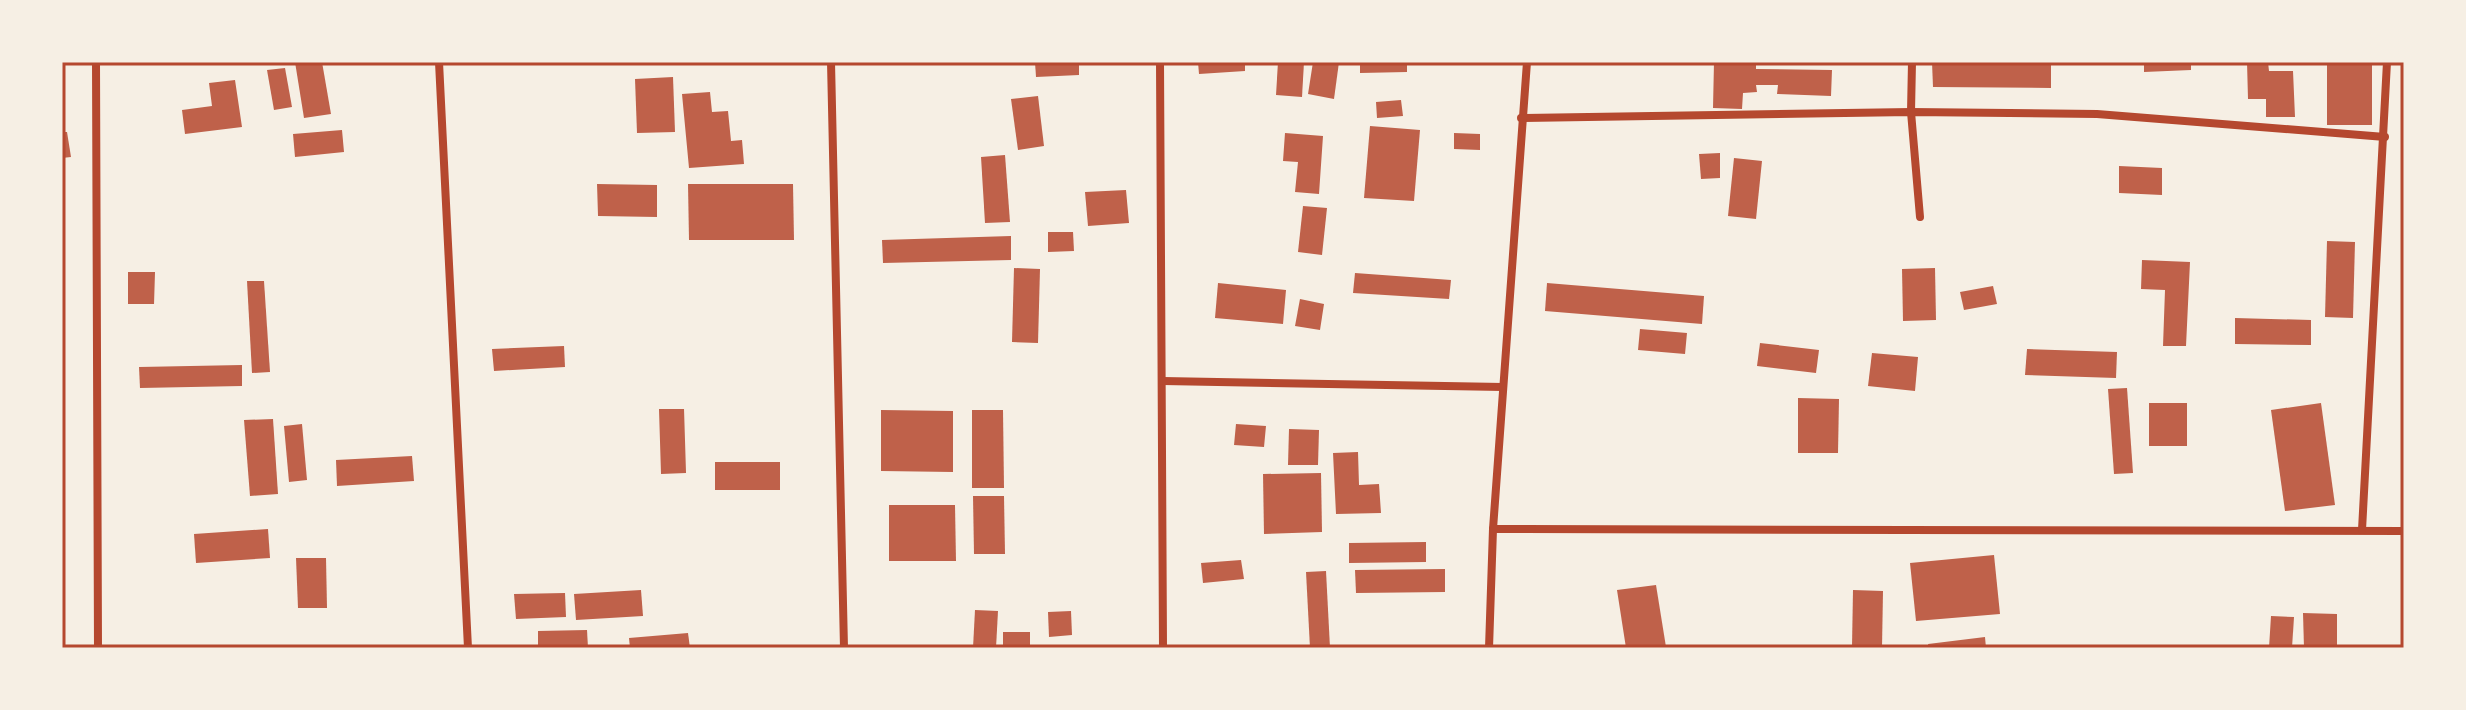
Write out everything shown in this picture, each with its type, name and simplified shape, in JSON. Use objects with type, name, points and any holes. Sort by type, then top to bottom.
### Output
[{"type":"street","points":[[96,62],[98,648]]},
{"type":"street","points":[[439,62],[468,648]]},
{"type":"street","points":[[831,62],[844,648]]},
{"type":"street","points":[[1160,62],[1163,648]]},
{"type":"street","points":[[1489,648],[1493,529],[1527,62]]},
{"type":"street","points":[[1912,62],[1911,112],[1920,217]]},
{"type":"street","points":[[2362,530],[2387,62]]},
{"type":"street","points":[[1521,118],[1911,112],[2097,114],[2385,137]]},
{"type":"street","points":[[1163,381],[1503,387]]},
{"type":"street","points":[[1493,529],[2404,531]]},
{"type":"building","points":[[295,62],[322,62],[331,114],[304,118]]},
{"type":"building","points":[[1035,62],[1079,62],[1079,75],[1036,77]]},
{"type":"building","points":[[1198,62],[1245,62],[1245,71],[1199,74]]},
{"type":"building","points":[[1278,62],[1304,62],[1302,97],[1276,95]]},
{"type":"building","points":[[1313,62],[1339,62],[1334,99],[1308,94]]},
{"type":"building","points":[[1360,62],[1407,62],[1407,72],[1360,73]]},
{"type":"building","points":[[1714,62],[1756,62],[1756,69],[1832,70],[1831,96],[1777,94],[1778,85],[1756,85],[1757,92],[1743,93],[1742,109],[1713,108]]},
{"type":"building","points":[[1932,62],[2051,62],[2051,88],[1933,87]]},
{"type":"building","points":[[2144,62],[2191,62],[2191,70],[2144,72]]},
{"type":"building","points":[[2247,62],[2268,62],[2269,71],[2293,71],[2295,117],[2266,117],[2266,99],[2248,99]]},
{"type":"building","points":[[2372,62],[2372,125],[2327,125],[2327,65]]},
{"type":"building","points":[[285,68],[292,107],[274,110],[267,70]]},
{"type":"building","points":[[673,77],[675,132],[637,133],[635,79]]},
{"type":"building","points":[[235,80],[242,127],[185,134],[182,110],[212,106],[209,83]]},
{"type":"building","points":[[710,92],[712,112],[728,111],[731,141],[742,140],[744,164],[689,168],[682,94]]},
{"type":"building","points":[[1038,96],[1044,146],[1018,150],[1011,99]]},
{"type":"building","points":[[1401,100],[1403,116],[1377,118],[1376,102]]},
{"type":"building","points":[[1370,126],[1420,130],[1414,201],[1364,198]]},
{"type":"building","points":[[342,130],[344,152],[295,157],[293,134]]},
{"type":"building","points":[[62,132],[67,132],[71,157],[62,158]]},
{"type":"building","points":[[1285,133],[1323,136],[1319,194],[1295,192],[1298,162],[1283,161]]},
{"type":"building","points":[[1454,133],[1480,134],[1480,150],[1454,149]]},
{"type":"building","points":[[1720,153],[1720,178],[1701,179],[1699,154]]},
{"type":"building","points":[[1005,155],[1010,222],[985,223],[981,157]]},
{"type":"building","points":[[1734,158],[1762,161],[1756,219],[1728,216]]},
{"type":"building","points":[[2119,166],[2162,168],[2162,195],[2119,193]]},
{"type":"building","points":[[597,184],[657,185],[657,217],[598,216]]},
{"type":"building","points":[[688,184],[793,184],[794,240],[689,240]]},
{"type":"building","points":[[1126,190],[1129,223],[1088,226],[1085,192]]},
{"type":"building","points":[[1303,206],[1327,208],[1322,255],[1298,252]]},
{"type":"building","points":[[1048,232],[1073,232],[1074,251],[1048,252]]},
{"type":"building","points":[[1011,236],[1011,260],[883,263],[882,240]]},
{"type":"building","points":[[2327,241],[2355,242],[2353,318],[2325,317]]},
{"type":"building","points":[[2142,260],[2190,262],[2186,346],[2163,346],[2165,290],[2141,289]]},
{"type":"building","points":[[1014,268],[1040,269],[1038,343],[1012,342]]},
{"type":"building","points":[[1935,268],[1936,320],[1903,321],[1902,269]]},
{"type":"building","points":[[128,272],[155,272],[154,304],[128,304]]},
{"type":"building","points":[[1355,273],[1451,280],[1449,299],[1353,293]]},
{"type":"building","points":[[247,281],[264,281],[270,372],[252,373]]},
{"type":"building","points":[[1218,283],[1286,290],[1283,324],[1215,318]]},
{"type":"building","points":[[1547,283],[1704,296],[1702,324],[1545,311]]},
{"type":"building","points":[[1993,286],[1997,304],[1964,310],[1960,292]]},
{"type":"building","points":[[1300,299],[1324,304],[1320,330],[1295,326]]},
{"type":"building","points":[[2235,318],[2311,320],[2311,345],[2235,344]]},
{"type":"building","points":[[1640,329],[1687,333],[1685,354],[1638,350]]},
{"type":"building","points":[[1760,343],[1819,350],[1816,373],[1757,366]]},
{"type":"building","points":[[564,346],[565,367],[494,371],[492,349]]},
{"type":"building","points":[[2027,349],[2117,352],[2116,378],[2025,375]]},
{"type":"building","points":[[1872,353],[1918,357],[1915,391],[1868,386]]},
{"type":"building","points":[[242,365],[242,386],[140,388],[139,367]]},
{"type":"building","points":[[2127,388],[2133,473],[2114,474],[2108,389]]},
{"type":"building","points":[[1798,398],[1839,399],[1838,453],[1798,453]]},
{"type":"building","points":[[2149,403],[2187,403],[2187,446],[2149,446]]},
{"type":"building","points":[[2321,403],[2335,505],[2285,511],[2271,410]]},
{"type":"building","points":[[659,409],[684,409],[686,473],[661,474]]},
{"type":"building","points":[[881,410],[953,411],[953,472],[881,471]]},
{"type":"building","points":[[972,410],[1003,410],[1004,488],[972,488]]},
{"type":"building","points":[[273,419],[278,494],[250,496],[244,420]]},
{"type":"building","points":[[302,424],[307,480],[289,482],[284,426]]},
{"type":"building","points":[[1236,424],[1266,426],[1264,447],[1234,445]]},
{"type":"building","points":[[1289,429],[1319,430],[1318,465],[1288,465]]},
{"type":"building","points":[[1358,452],[1359,485],[1379,484],[1381,513],[1336,514],[1333,453]]},
{"type":"building","points":[[412,456],[414,481],[337,486],[336,460]]},
{"type":"building","points":[[715,462],[780,462],[780,490],[715,490]]},
{"type":"building","points":[[1321,473],[1322,532],[1264,534],[1263,474]]},
{"type":"building","points":[[973,496],[1004,496],[1005,554],[974,554]]},
{"type":"building","points":[[889,505],[955,505],[956,561],[889,561]]},
{"type":"building","points":[[268,529],[270,558],[196,563],[194,534]]},
{"type":"building","points":[[1426,542],[1426,562],[1349,563],[1349,543]]},
{"type":"building","points":[[1994,555],[2000,614],[1916,621],[1910,563]]},
{"type":"building","points":[[296,558],[326,558],[327,608],[298,608]]},
{"type":"building","points":[[1241,560],[1244,579],[1203,583],[1201,563]]},
{"type":"building","points":[[1445,569],[1445,592],[1356,593],[1355,570]]},
{"type":"building","points":[[1326,571],[1330,648],[1310,648],[1306,572]]},
{"type":"building","points":[[1656,585],[1666,647],[1626,648],[1617,590]]},
{"type":"building","points":[[641,590],[643,616],[576,620],[574,594]]},
{"type":"building","points":[[1853,590],[1883,591],[1882,648],[1852,647]]},
{"type":"building","points":[[565,593],[566,617],[516,619],[514,594]]},
{"type":"building","points":[[975,610],[998,611],[996,648],[973,648]]},
{"type":"building","points":[[1071,611],[1072,635],[1049,637],[1048,612]]},
{"type":"building","points":[[2303,613],[2337,614],[2337,648],[2304,648]]},
{"type":"building","points":[[2271,616],[2294,617],[2292,648],[2269,648]]},
{"type":"building","points":[[587,630],[588,648],[538,648],[538,631]]},
{"type":"building","points":[[1003,632],[1030,632],[1030,648],[1003,648]]},
{"type":"building","points":[[688,633],[690,648],[630,648],[629,638]]},
{"type":"building","points":[[1985,637],[1986,648],[1929,648],[1928,644]]}]
